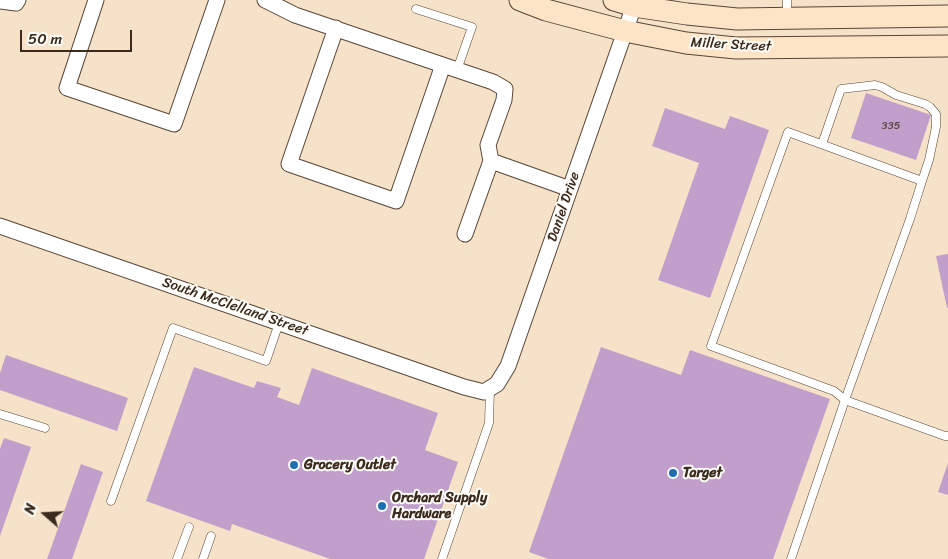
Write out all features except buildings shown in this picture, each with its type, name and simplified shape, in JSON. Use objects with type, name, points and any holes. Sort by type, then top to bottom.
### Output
[{"type":"street","points":[[0,2],[16,3],[18,0]]},
{"type":"street","points":[[96,0],[67,88],[174,124],[217,0]]},
{"type":"street","points":[[266,0],[295,14],[493,82],[505,89],[504,100],[488,146],[491,161],[465,234]]},
{"type":"street","name":"Miller Street","points":[[520,0],[546,10],[625,31],[686,43],[736,48],[948,46]]},
{"type":"street","name":"Miller Street","points":[[628,2],[687,14],[737,19],[787,9],[948,16]]},
{"type":"street","name":"Daniel Drive","points":[[490,388],[497,384],[508,366],[625,31],[628,2]]},
{"type":"street","points":[[336,28],[288,164],[396,201],[450,68]]},
{"type":"street","points":[[491,161],[570,189]]},
{"type":"street","name":"South McClelland Street","points":[[0,226],[464,387],[484,392],[490,388]]},
{"type":"lane","points":[[416,10],[472,27],[450,68]]},
{"type":"lane","points":[[791,559],[929,160],[936,127],[936,114],[934,110],[925,104],[896,95],[875,85],[841,89],[822,144]]},
{"type":"lane","points":[[922,181],[788,132],[711,346],[834,392],[846,400],[948,436]]},
{"type":"lane","points":[[111,501],[173,328],[266,362],[279,323]]},
{"type":"lane","points":[[442,559],[489,423],[490,388]]},
{"type":"lane","points":[[0,414],[45,428]]},
{"type":"lane","points":[[177,559],[188,527]]},
{"type":"lane","points":[[204,559],[212,536]]},
{"type":"place","name":"Grocery Outlet","points":[[294,465]]},
{"type":"place","name":"Target","points":[[673,473]]},
{"type":"place","name":"Orchard Supply Hardware","points":[[382,506]]}]
